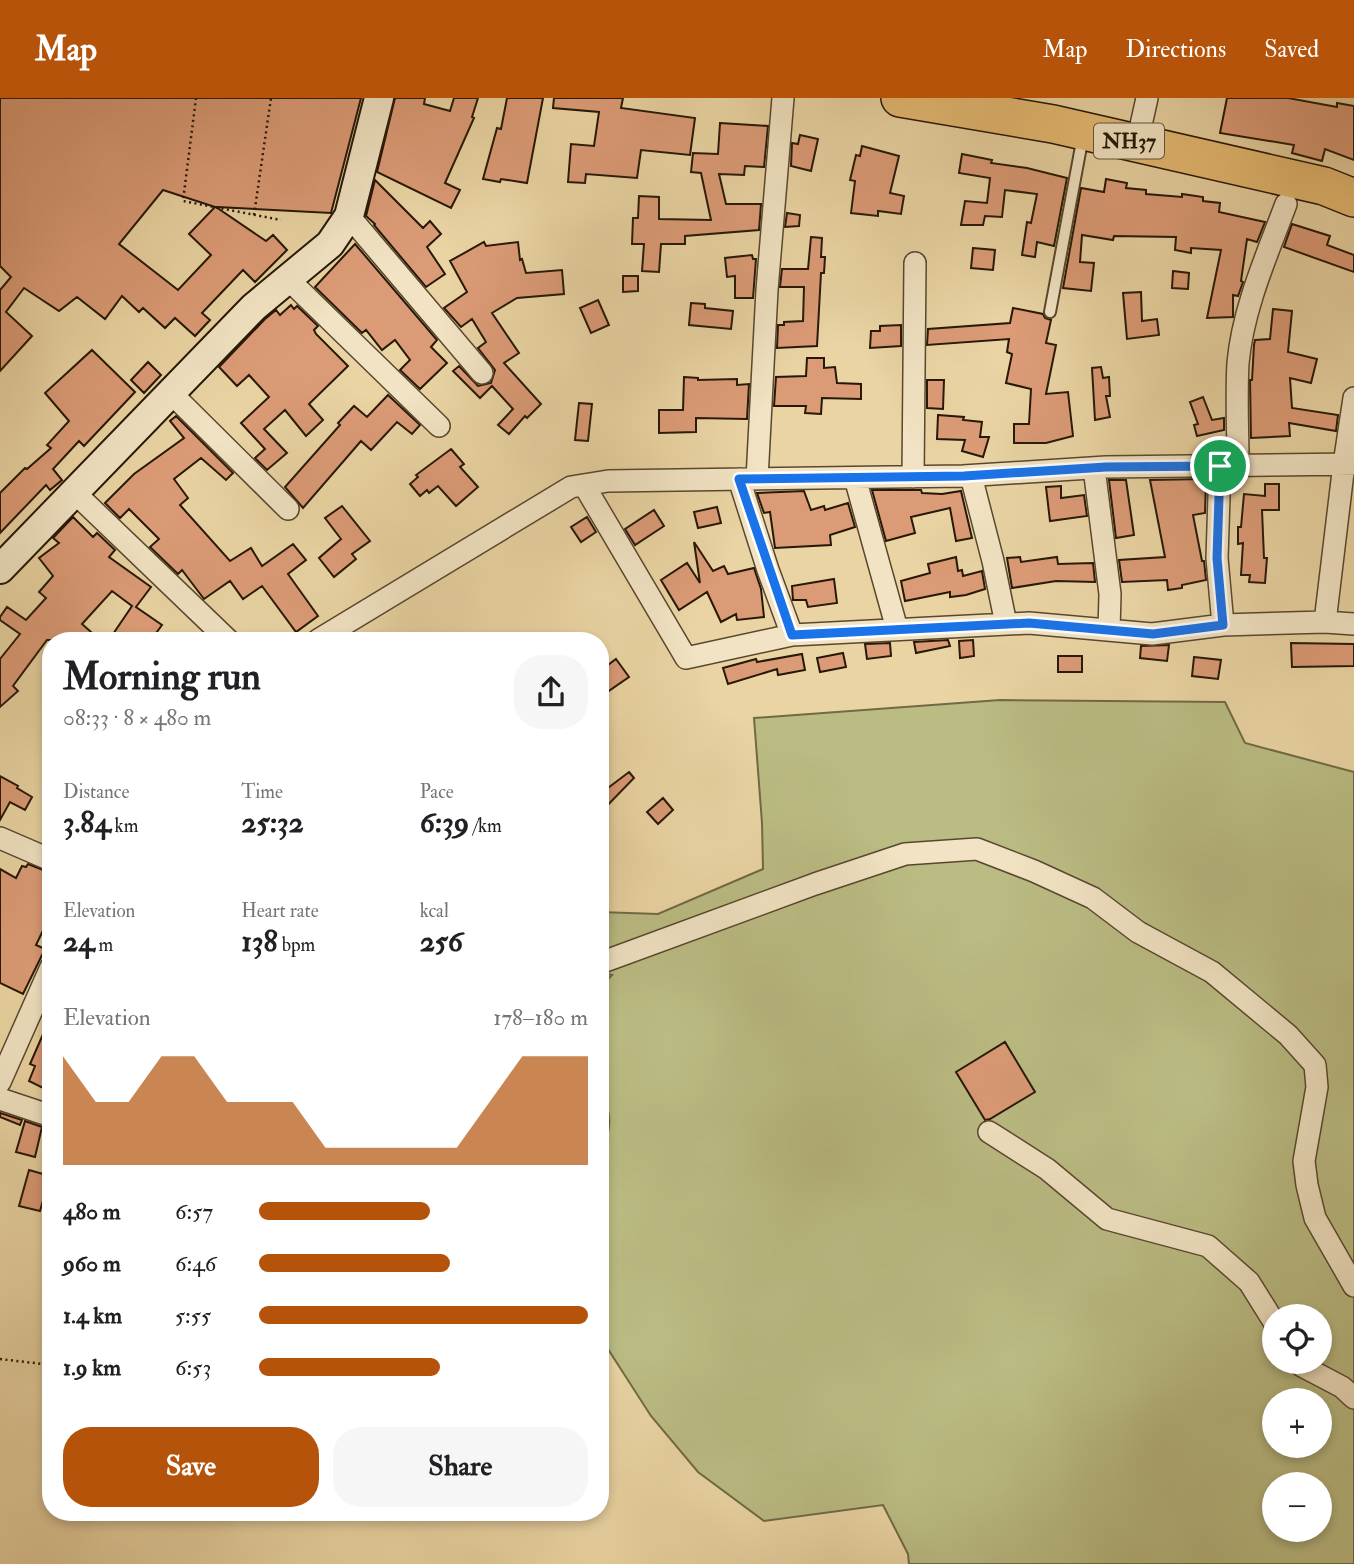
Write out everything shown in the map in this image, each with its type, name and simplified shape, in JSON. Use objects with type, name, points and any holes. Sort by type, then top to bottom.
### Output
[{"type":"highway","name":"NH37","points":[[915,99],[1084,131],[1324,186],[1354,198]]},
{"type":"street","points":[[0,569],[254,307],[341,232],[349,216],[379,98]]},
{"type":"street","points":[[783,98],[748,479],[792,635]]},
{"type":"street","points":[[1137,143],[1147,98]]},
{"type":"street","points":[[1223,625],[1217,558],[1238,363],[1256,284],[1286,204]]},
{"type":"street","points":[[349,216],[482,373]]},
{"type":"street","points":[[913,477],[915,263]]},
{"type":"street","points":[[288,279],[439,426]]},
{"type":"street","points":[[171,393],[288,509]]},
{"type":"street","points":[[1325,622],[1349,464],[1354,398]]},
{"type":"street","points":[[331,632],[571,487],[608,481],[913,477],[1094,468],[1349,464]]},
{"type":"street","points":[[1094,468],[1110,594],[1110,630]]},
{"type":"street","points":[[971,475],[1006,624]]},
{"type":"street","points":[[855,478],[897,629]]},
{"type":"street","points":[[584,485],[686,658],[792,635],[897,629],[1029,623],[1153,634],[1223,625],[1325,622],[1354,624]]},
{"type":"street","points":[[74,492],[220,632]]},
{"type":"street","points":[[0,838],[42,856]]},
{"type":"street","points":[[609,960],[905,854],[977,849],[1034,871],[1093,898],[1138,932],[1212,972],[1288,1035],[1315,1065],[1317,1087],[1304,1161],[1307,1185],[1315,1218],[1354,1286]]},
{"type":"street","points":[[0,1082],[42,987]]},
{"type":"street","points":[[0,1098],[42,1113]]},
{"type":"street","points":[[989,1132],[1046,1169],[1107,1219],[1208,1246],[1249,1282],[1263,1304]]},
{"type":"street","points":[[1320,1374],[1350,1387]]},
{"type":"lane","points":[[1050,312],[1084,131]]},
{"type":"path","points":[[196,98],[183,201],[281,220]]},
{"type":"path","points":[[254,215],[271,98]]},
{"type":"path","points":[[0,1359],[42,1364]]},
{"type":"green space","points":[[1000,700],[1225,702],[1245,743],[1354,772],[1354,1564],[909,1564],[908,1554],[883,1505],[764,1521],[698,1472],[651,1416],[609,1351],[609,978],[612,975],[609,974],[609,912],[658,914],[763,869],[754,718]]},
{"type":"building","points":[[0,98],[361,98],[331,213],[216,207],[266,241],[273,235],[287,250],[255,282],[243,270],[202,313],[210,320],[195,336],[175,318],[165,328],[143,308],[139,312],[122,296],[105,319],[77,297],[59,311],[24,288],[6,312],[32,336],[0,371],[0,290],[11,277],[0,266]],"holes":[[[163,190],[215,207],[189,234],[211,255],[178,290],[119,244]]]},
{"type":"building","points":[[395,98],[425,98],[424,104],[450,111],[454,98],[478,98],[472,117],[474,118],[445,183],[460,190],[451,208],[377,172]]},
{"type":"building","points":[[507,98],[543,98],[527,183],[483,179],[497,128],[501,129]]},
{"type":"building","points":[[554,98],[623,98],[621,108],[695,118],[690,155],[641,150],[637,178],[586,174],[585,183],[568,182],[571,144],[594,146],[599,112],[553,108]]},
{"type":"building","points":[[1227,98],[1288,98],[1337,107],[1337,103],[1354,106],[1354,160],[1325,149],[1322,161],[1292,153],[1294,145],[1220,133]]},
{"type":"building","points":[[720,123],[768,126],[764,167],[745,166],[744,175],[719,174],[726,204],[761,204],[759,230],[685,236],[685,244],[661,244],[659,272],[642,271],[644,244],[632,244],[633,218],[638,218],[639,196],[659,197],[659,219],[711,220],[701,173],[691,172],[693,153],[718,154]]},
{"type":"building","points":[[800,135],[818,139],[811,171],[791,166],[792,143],[798,144]]},
{"type":"building","points":[[862,146],[899,156],[890,193],[904,196],[901,214],[878,211],[878,216],[851,213],[855,181],[850,180],[856,155],[860,156]]},
{"type":"building","points":[[962,154],[992,160],[991,163],[1067,178],[1054,246],[1037,242],[1035,257],[1022,255],[1027,222],[1031,223],[1037,194],[1005,190],[1002,217],[985,216],[983,225],[961,225],[965,201],[987,203],[990,178],[959,173]]},
{"type":"building","points":[[1106,179],[1127,183],[1126,188],[1146,190],[1146,194],[1203,197],[1203,201],[1220,203],[1219,212],[1265,222],[1257,242],[1247,239],[1243,282],[1238,296],[1233,295],[1233,317],[1207,318],[1221,250],[1191,248],[1191,253],[1175,250],[1176,237],[1114,236],[1113,240],[1082,235],[1080,262],[1094,263],[1091,291],[1063,288],[1081,188],[1104,192]]},
{"type":"building","points":[[375,180],[423,228],[430,221],[441,234],[427,247],[445,274],[426,287],[366,216]]},
{"type":"building","points":[[787,213],[800,215],[799,226],[785,227]]},
{"type":"building","points":[[1292,224],[1330,236],[1327,245],[1354,255],[1354,272],[1284,247]]},
{"type":"building","points":[[811,237],[822,238],[821,257],[825,257],[824,273],[821,273],[817,346],[777,348],[778,325],[803,321],[804,287],[780,287],[782,269],[808,269]]},
{"type":"building","points":[[484,242],[486,246],[518,242],[520,260],[522,259],[526,273],[562,270],[564,294],[517,298],[492,313],[519,353],[504,363],[541,404],[527,418],[525,416],[509,434],[498,425],[513,409],[492,386],[480,398],[453,371],[459,366],[478,386],[491,383],[495,370],[478,348],[486,342],[472,319],[461,327],[444,308],[467,292],[450,261]]},
{"type":"building","points":[[355,244],[437,340],[431,347],[447,363],[420,389],[400,370],[410,360],[395,340],[382,350],[366,330],[362,333],[315,287]]},
{"type":"building","points":[[973,248],[995,250],[993,270],[971,268]]},
{"type":"building","points":[[752,255],[753,259],[756,259],[753,298],[735,298],[735,276],[727,277],[725,258]]},
{"type":"building","points":[[1173,271],[1189,273],[1188,289],[1172,288]]},
{"type":"building","points":[[623,276],[638,276],[638,291],[623,292]]},
{"type":"building","points":[[1141,292],[1142,321],[1157,319],[1159,335],[1127,339],[1123,293]]},
{"type":"building","points":[[598,300],[609,325],[591,333],[580,308]]},
{"type":"building","points":[[691,303],[705,304],[705,308],[733,311],[731,329],[689,325]]},
{"type":"building","points":[[291,305],[294,309],[297,306],[318,326],[314,330],[316,334],[348,366],[309,404],[323,420],[306,436],[285,410],[264,429],[287,453],[267,470],[255,458],[265,449],[241,423],[269,397],[249,375],[237,386],[219,367],[265,319],[276,310],[280,315]]},
{"type":"building","points":[[1013,308],[1043,314],[1051,320],[1046,343],[1056,345],[1046,394],[1068,392],[1073,436],[1046,443],[1014,443],[1014,424],[1029,424],[1031,389],[1006,383],[1012,354],[1007,352],[1009,339],[927,345],[928,329],[1010,323]]},
{"type":"building","points":[[1273,309],[1292,311],[1288,352],[1317,359],[1311,383],[1290,378],[1292,408],[1338,415],[1336,431],[1289,423],[1290,436],[1251,438],[1250,380],[1254,345],[1255,340],[1270,339]]},
{"type":"building","points":[[901,325],[901,346],[870,348],[871,331],[880,331],[880,326]]},
{"type":"building","points":[[92,350],[135,392],[84,446],[79,441],[53,469],[62,480],[50,490],[46,485],[0,533],[0,493],[25,468],[51,448],[47,445],[69,421],[45,393]]},
{"type":"building","points":[[807,358],[824,358],[824,368],[835,367],[837,383],[861,384],[861,399],[822,398],[821,414],[805,413],[806,406],[774,406],[776,377],[806,376]]},
{"type":"building","points":[[148,362],[161,375],[144,393],[131,380]]},
{"type":"building","points":[[1101,367],[1103,378],[1109,377],[1110,396],[1106,396],[1110,417],[1095,420],[1092,368]]},
{"type":"building","points":[[684,377],[698,380],[737,379],[737,385],[749,384],[747,419],[696,418],[696,432],[659,433],[659,410],[683,410]]},
{"type":"building","points":[[927,380],[944,380],[943,409],[927,408]]},
{"type":"building","points":[[388,395],[420,425],[412,434],[397,422],[371,450],[361,441],[303,508],[285,487],[354,406],[367,417]]},
{"type":"building","points":[[1203,397],[1212,420],[1224,418],[1224,430],[1197,436],[1194,425],[1198,424],[1190,402]]},
{"type":"building","points":[[579,403],[592,404],[588,441],[575,440]]},
{"type":"building","points":[[938,415],[964,417],[963,420],[982,422],[980,437],[989,437],[983,457],[962,451],[965,440],[937,439]]},
{"type":"building","points":[[176,416],[233,473],[226,480],[201,458],[174,479],[188,498],[180,505],[230,561],[251,548],[262,566],[293,544],[306,560],[288,574],[318,616],[296,632],[262,586],[243,599],[230,581],[204,599],[182,570],[178,574],[150,547],[159,539],[129,509],[120,518],[105,503],[134,474],[184,438],[170,421]]},
{"type":"building","points":[[451,449],[464,464],[460,467],[478,487],[456,506],[438,486],[420,496],[410,484],[418,477],[416,475]]},
{"type":"building","points":[[1206,479],[1205,513],[1193,515],[1206,580],[1168,590],[1167,580],[1122,582],[1119,560],[1165,557],[1150,480]]},
{"type":"building","points":[[1109,480],[1126,480],[1134,535],[1116,538]]},
{"type":"building","points":[[1265,484],[1279,484],[1279,510],[1262,510],[1264,558],[1267,558],[1265,583],[1249,582],[1250,575],[1241,575],[1243,543],[1238,544],[1238,527],[1241,527],[1244,494],[1265,496]]},
{"type":"building","points":[[1061,486],[1061,498],[1084,495],[1087,516],[1050,521],[1046,487]]},
{"type":"building","points":[[872,490],[921,490],[922,493],[942,494],[961,491],[972,538],[956,541],[950,508],[911,517],[915,533],[886,541]]},
{"type":"building","points":[[804,491],[811,510],[824,506],[825,510],[848,503],[855,527],[830,535],[831,545],[775,548],[770,512],[764,513],[757,493]]},
{"type":"building","points":[[342,506],[370,541],[352,554],[356,559],[334,577],[319,558],[341,539],[325,518]]},
{"type":"building","points":[[717,507],[721,523],[698,528],[694,512]]},
{"type":"building","points":[[654,510],[664,526],[635,545],[625,529]]},
{"type":"building","points":[[73,517],[93,537],[97,533],[115,550],[109,557],[151,587],[136,607],[162,625],[157,632],[114,632],[132,606],[112,591],[82,624],[91,632],[42,632],[42,647],[13,686],[18,691],[0,707],[0,659],[20,634],[0,620],[0,617],[7,607],[26,620],[46,598],[39,592],[53,576],[39,558],[59,543],[53,538]]},
{"type":"building","points":[[587,517],[596,532],[581,542],[571,527]]},
{"type":"building","points":[[694,542],[713,571],[724,566],[728,574],[754,568],[761,589],[764,617],[737,620],[736,614],[721,622],[707,592],[679,610],[661,580],[687,563],[700,583]]},
{"type":"building","points":[[956,557],[958,571],[962,570],[963,576],[982,571],[985,589],[966,595],[950,597],[950,592],[905,601],[901,581],[930,573],[928,564]]},
{"type":"building","points":[[1020,557],[1021,562],[1057,557],[1058,564],[1093,563],[1095,582],[1056,581],[1012,588],[1007,558]]},
{"type":"building","points":[[834,579],[837,603],[808,607],[806,600],[793,600],[792,586]]},
{"type":"building","points":[[948,640],[950,646],[916,653],[914,642]]},
{"type":"building","points":[[973,640],[974,656],[960,658],[959,641]]},
{"type":"building","points":[[890,643],[891,656],[867,659],[865,644]]},
{"type":"building","points":[[1291,643],[1354,644],[1354,666],[1292,667]]},
{"type":"building","points":[[1169,645],[1167,661],[1140,658],[1141,646]]},
{"type":"building","points":[[843,653],[846,667],[820,672],[817,658]]},
{"type":"building","points":[[802,654],[805,670],[778,675],[777,669],[728,684],[723,668],[756,659],[757,662]]},
{"type":"building","points":[[1058,656],[1082,656],[1082,672],[1058,672]]},
{"type":"building","points":[[1194,657],[1221,660],[1218,679],[1192,676]]},
{"type":"building","points":[[616,659],[629,677],[609,691],[609,664]]},
{"type":"building","points":[[629,772],[634,778],[609,804],[609,787]]},
{"type":"building","points":[[0,776],[32,797],[25,810],[10,802],[0,820]]},
{"type":"building","points":[[663,798],[673,810],[658,824],[647,812]]},
{"type":"building","points":[[28,864],[42,869],[42,933],[36,945],[42,948],[42,955],[23,994],[0,983],[0,869],[16,878],[22,866],[26,867]]},
{"type":"building","points":[[42,1037],[42,1088],[29,1081],[35,1066],[30,1064]]},
{"type":"building","points":[[1005,1042],[1035,1092],[985,1120],[956,1072]]},
{"type":"building","points":[[0,1113],[22,1120],[20,1125],[0,1117]]},
{"type":"building","points":[[25,1121],[42,1127],[35,1157],[16,1152]]},
{"type":"building","points":[[29,1170],[42,1174],[40,1211],[19,1206]]},
{"type":"route","points":[[1220,466],[1217,558],[1223,625],[1153,634],[1029,623],[792,635],[739,479],[964,476],[1106,467],[1220,466]]}]
